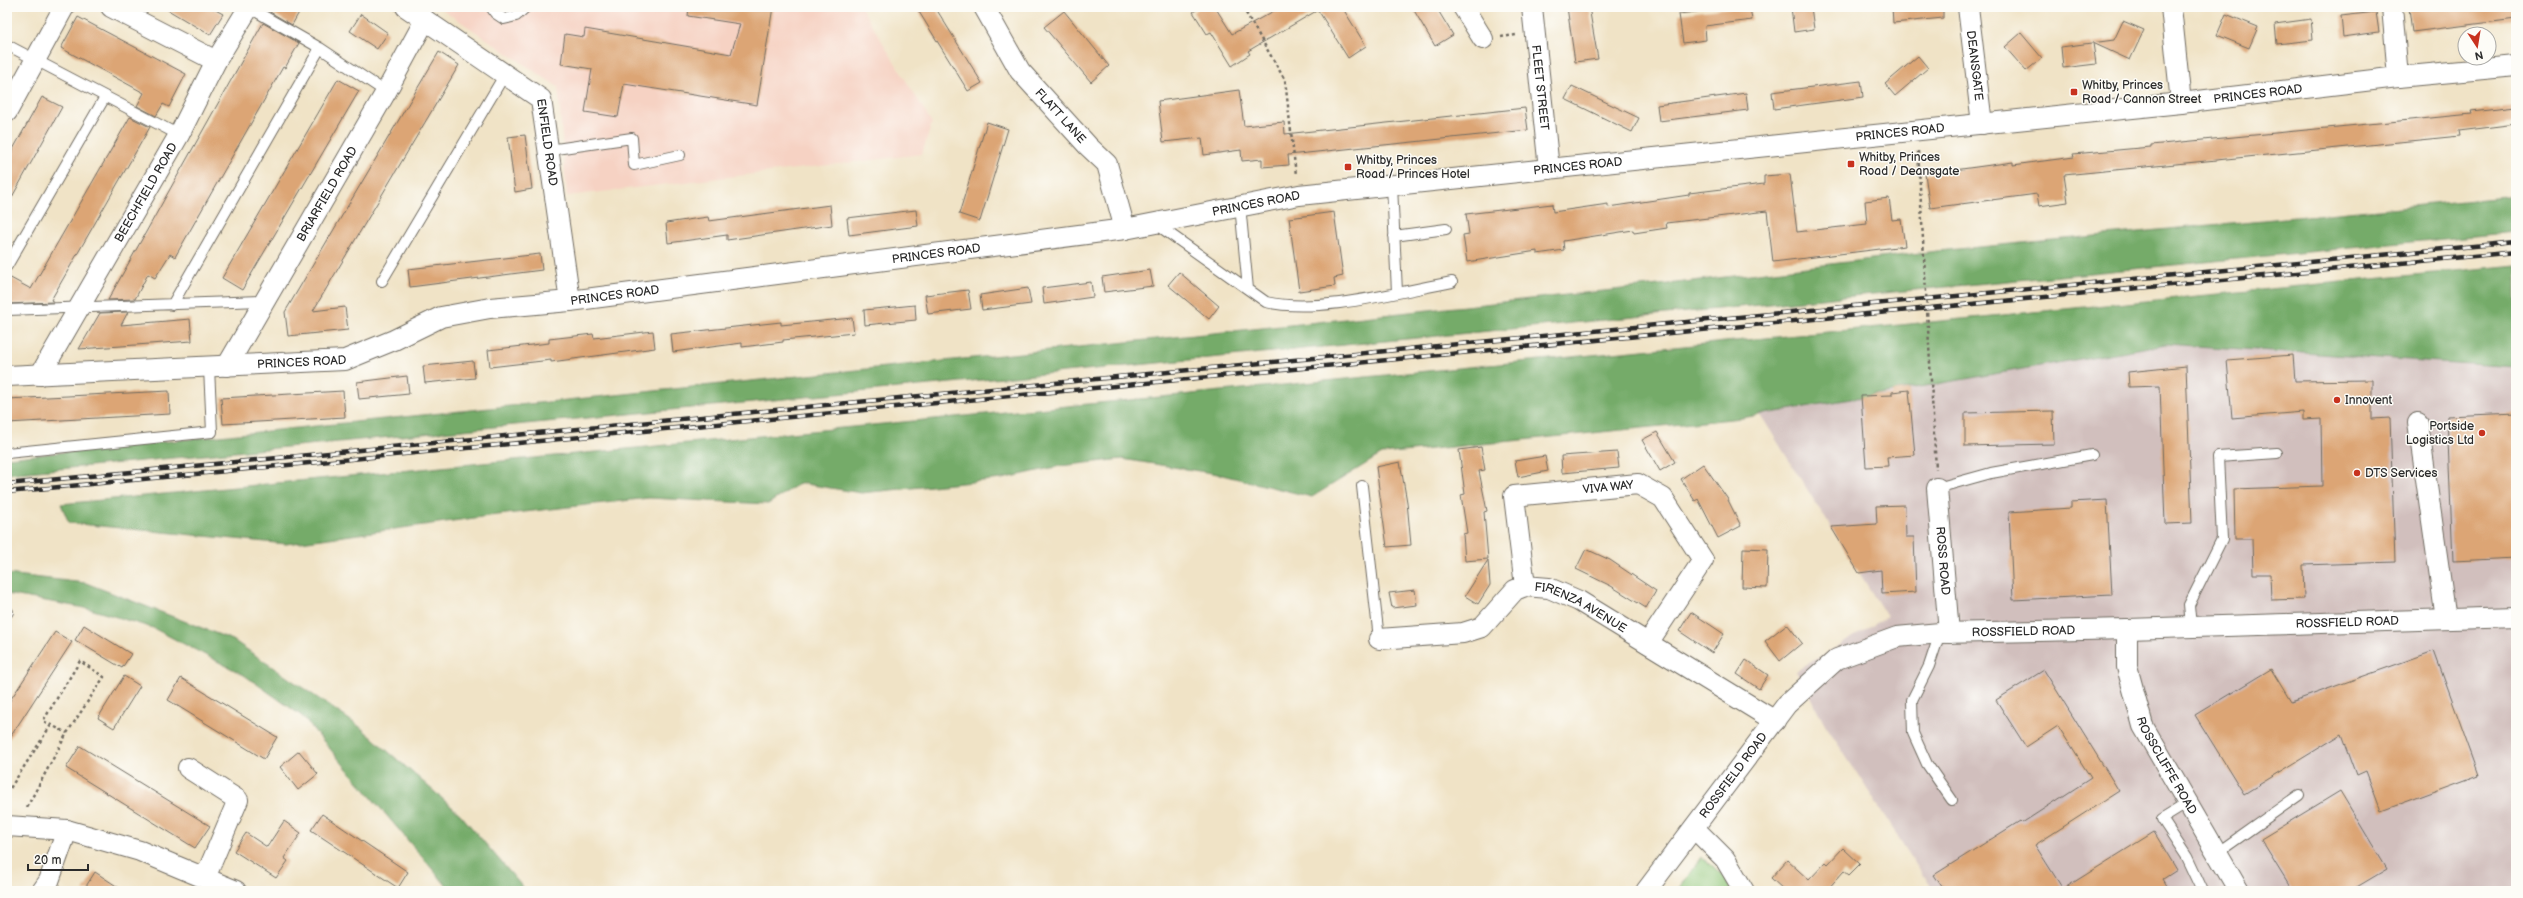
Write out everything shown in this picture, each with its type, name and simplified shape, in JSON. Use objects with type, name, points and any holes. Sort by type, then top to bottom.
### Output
[{"type":"street","points":[[7,112],[64,7]]},
{"type":"street","points":[[111,7],[216,61]]},
{"type":"street","name":"BEECHFIELD ROAD","points":[[40,375],[179,135],[216,61],[249,7]]},
{"type":"street","name":"ENFIELD ROAD","points":[[407,7],[541,99],[570,301]]},
{"type":"street","name":"FLATT LANE","points":[[984,7],[1020,71],[1088,146],[1107,164],[1125,230]]},
{"type":"street","points":[[1463,7],[1483,39]]},
{"type":"street","name":"FLEET STREET","points":[[1532,7],[1549,169]]},
{"type":"street","name":"DEANSGATE","points":[[1968,7],[1982,124]]},
{"type":"street","points":[[2171,7],[2181,103]]},
{"type":"street","points":[[2392,7],[2398,77]]},
{"type":"street","name":"BRIARFIELD ROAD","points":[[218,367],[264,301],[386,92],[425,20]]},
{"type":"street","name":"PRINCES ROAD","points":[[7,376],[345,360],[394,340],[441,317],[490,308],[570,301],[1125,230],[1299,195],[1917,129],[1982,124],[2181,103],[2398,77],[2516,66]]},
{"type":"street","points":[[2418,423],[2446,619]]},
{"type":"street","name":"VIVA WAY","points":[[1525,586],[1514,496],[1638,484],[1663,498],[1703,560],[1648,643]]},
{"type":"street","name":"ROSS ROAD","points":[[1937,488],[1945,633]]},
{"type":"street","name":"FIRENZA AVENUE","points":[[1379,639],[1463,633],[1482,627],[1515,590],[1525,586],[1550,588],[1578,601],[1775,721]]},
{"type":"street","name":"ROSSFIELD ROAD","points":[[1646,891],[1787,704],[1837,659],[1897,637],[1945,633],[2127,630],[2516,617]]},
{"type":"street","name":"ROSSCLIFFE ROAD","points":[[2127,630],[2127,668],[2143,726],[2238,891]]},
{"type":"street","points":[[188,768],[238,800],[205,878]]},
{"type":"street","points":[[11,826],[67,830],[140,851],[236,891]]},
{"type":"street","points":[[1694,828],[1725,859],[1744,891]]},
{"type":"street","points":[[42,891],[49,881],[67,830]]},
{"type":"lane","points":[[249,7],[320,48],[386,92]]},
{"type":"lane","points":[[491,7],[495,13],[504,19],[516,16],[526,7]]},
{"type":"lane","points":[[7,45],[179,135]]},
{"type":"lane","points":[[172,305],[320,48]]},
{"type":"lane","points":[[382,281],[505,74]]},
{"type":"lane","points":[[7,266],[106,97]]},
{"type":"lane","points":[[549,150],[632,138],[634,165],[680,155]]},
{"type":"lane","points":[[1392,185],[1397,292]]},
{"type":"lane","points":[[1240,206],[1248,290]]},
{"type":"lane","points":[[1156,224],[1266,302],[1283,306],[1339,302],[1452,282]]},
{"type":"lane","points":[[1394,236],[1446,229]]},
{"type":"lane","points":[[7,310],[264,301]]},
{"type":"lane","points":[[7,453],[212,432],[218,367]]},
{"type":"lane","points":[[2191,627],[2190,605],[2222,539],[2218,457],[2277,453]]},
{"type":"lane","points":[[1937,488],[1991,473],[2092,455]]},
{"type":"lane","points":[[1362,486],[1379,639]]},
{"type":"lane","points":[[1945,633],[1912,700],[1913,733],[1927,764],[1952,800]]},
{"type":"lane","points":[[2217,853],[2299,795]]},
{"type":"lane","points":[[2188,803],[2162,819],[2187,857],[2203,891]]},
{"type":"path","points":[[1246,7],[1246,13],[1286,80],[1299,195]]},
{"type":"path","points":[[1483,39],[1535,33]]},
{"type":"path","points":[[1917,129],[1937,488]]},
{"type":"path","points":[[11,826],[67,733],[104,677],[80,661],[43,721],[67,733]]},
{"type":"path","points":[[7,793],[51,725]]},
{"type":"shaded area","points":[[439,7],[861,7],[932,123],[922,154],[567,196],[558,87]]},
{"type":"shaded area","points":[[2166,344],[2516,367],[2516,891],[1933,891],[1825,724],[1796,671],[1887,617],[1760,414]]},
{"type":"green space","points":[[2516,196],[2516,232],[7,474],[7,458],[1262,328],[1668,284],[1937,251]]},
{"type":"green space","points":[[2516,265],[2516,367],[2166,344],[1742,418],[1382,454],[1312,497],[1218,474],[1122,459],[1060,466],[1002,479],[861,493],[800,483],[768,504],[649,498],[489,516],[286,544],[69,523],[61,504]]},
{"type":"green space","points":[[7,574],[86,583],[233,640],[360,727],[460,814],[526,891],[451,891],[302,716],[244,675],[153,628],[90,609],[7,594]]},
{"type":"green space","points":[[1701,857],[1725,878],[1731,891],[1678,891]]},
{"type":"building","points":[[163,7],[210,7],[223,14],[210,35]]},
{"type":"building","points":[[272,7],[302,7],[292,25],[270,12]]},
{"type":"building","points":[[689,7],[773,7],[757,105],[624,84],[618,117],[585,112],[592,69],[561,64],[565,34],[584,37],[585,29],[731,54],[740,24],[688,16]]},
{"type":"building","points":[[916,7],[935,7],[982,83],[968,91]]},
{"type":"building","points":[[1201,7],[1215,7],[1232,34],[1281,7],[1342,7],[1366,46],[1348,58],[1318,10],[1248,51],[1250,54],[1232,66],[1211,32],[1207,34],[1193,12]]},
{"type":"building","points":[[1412,7],[1436,7],[1453,35],[1435,46]]},
{"type":"building","points":[[1567,7],[1589,7],[1598,59],[1575,62]]},
{"type":"building","points":[[1736,7],[1750,7],[1752,20],[1705,26],[1706,40],[1683,43],[1679,14]]},
{"type":"building","points":[[1791,7],[1811,7],[1814,29],[1794,32]]},
{"type":"building","points":[[1892,7],[1943,7],[1943,18],[1893,23]]},
{"type":"building","points":[[2516,7],[2516,19],[2412,32],[2409,8]]},
{"type":"building","points":[[1064,11],[1109,66],[1091,82],[1044,27]]},
{"type":"building","points":[[2376,12],[2379,32],[2343,37],[2341,16]]},
{"type":"building","points":[[361,14],[388,33],[377,49],[350,31]]},
{"type":"building","points":[[2226,14],[2258,27],[2249,48],[2217,35]]},
{"type":"building","points":[[78,17],[186,74],[169,107],[163,104],[156,116],[137,106],[144,93],[61,48]]},
{"type":"building","points":[[2311,19],[2313,40],[2277,44],[2275,24]]},
{"type":"building","points":[[2123,21],[2144,30],[2130,60],[2093,43],[2096,64],[2063,68],[2061,47],[2114,40]]},
{"type":"building","points":[[263,23],[299,43],[285,68],[283,67],[175,257],[170,254],[155,278],[148,274],[135,299],[108,300]]},
{"type":"building","points":[[2021,33],[2042,58],[2026,71],[2005,47]]},
{"type":"building","points":[[439,52],[459,65],[313,311],[345,307],[348,330],[288,336],[285,312]]},
{"type":"building","points":[[1918,56],[1928,68],[1895,96],[1885,84]]},
{"type":"building","points":[[338,79],[359,91],[242,290],[222,278]]},
{"type":"building","points":[[1861,81],[1863,97],[1774,109],[1772,92]]},
{"type":"building","points":[[1572,86],[1639,118],[1632,132],[1565,99]]},
{"type":"building","points":[[1239,90],[1244,126],[1284,122],[1285,134],[1525,108],[1528,130],[1288,155],[1289,165],[1262,167],[1262,159],[1242,161],[1241,150],[1204,155],[1202,138],[1163,142],[1158,101]]},
{"type":"building","points":[[1746,93],[1748,110],[1659,121],[1657,105]]},
{"type":"building","points":[[42,97],[62,107],[7,206],[7,160]]},
{"type":"building","points":[[2516,106],[2516,124],[2459,131],[2460,136],[2064,175],[2068,202],[2039,206],[2037,194],[1930,208],[1925,174],[2013,162],[2013,165],[2074,157],[2073,154],[2151,147],[2151,145],[2472,114],[2471,111]]},
{"type":"building","points":[[130,117],[150,127],[51,300],[54,302],[7,304],[7,276],[31,289]]},
{"type":"building","points":[[987,122],[1008,129],[980,221],[959,214]]},
{"type":"building","points":[[525,135],[532,189],[515,192],[508,137]]},
{"type":"building","points":[[1790,174],[1797,232],[1867,224],[1865,201],[1889,198],[1892,220],[1901,219],[1905,246],[1773,262],[1767,211],[1666,223],[1667,228],[1634,233],[1633,230],[1563,241],[1564,250],[1537,254],[1537,251],[1467,262],[1463,235],[1469,234],[1466,214],[1552,204],[1553,212],[1608,204],[1608,207],[1689,195],[1689,193],[1764,184],[1764,176]]},
{"type":"building","points":[[830,205],[832,225],[727,240],[727,235],[668,243],[666,223],[708,217],[709,221]]},
{"type":"building","points":[[916,210],[918,226],[849,235],[847,218]]},
{"type":"building","points":[[1334,212],[1343,276],[1334,278],[1335,286],[1299,291],[1289,218]]},
{"type":"building","points":[[540,254],[542,270],[410,287],[408,269]]},
{"type":"building","points":[[1150,270],[1153,286],[1104,292],[1102,277]]},
{"type":"building","points":[[1179,272],[1219,306],[1209,319],[1168,285]]},
{"type":"building","points":[[1091,282],[1093,297],[1044,304],[1042,288]]},
{"type":"building","points":[[1028,288],[1031,304],[982,310],[980,295]]},
{"type":"building","points":[[968,290],[971,309],[928,314],[925,295]]},
{"type":"building","points":[[915,305],[916,320],[865,325],[864,310]]},
{"type":"building","points":[[128,312],[121,325],[190,319],[192,341],[79,349],[100,313]]},
{"type":"building","points":[[852,318],[854,333],[783,340],[783,342],[742,347],[742,343],[673,352],[671,334],[781,322],[781,325]]},
{"type":"building","points":[[653,331],[655,348],[551,362],[551,360],[490,367],[488,350],[549,343],[549,339],[593,334],[594,338]]},
{"type":"building","points":[[2293,355],[2295,381],[2372,380],[2372,419],[2390,418],[2395,562],[2303,565],[2304,599],[2271,600],[2270,574],[2253,574],[2252,539],[2235,539],[2234,489],[2322,486],[2321,419],[2303,420],[2303,412],[2232,418],[2227,360]]},
{"type":"building","points":[[473,361],[475,378],[425,383],[423,366]]},
{"type":"building","points":[[2186,366],[2192,523],[2165,524],[2160,386],[2129,387],[2128,372]]},
{"type":"building","points":[[407,376],[409,394],[359,399],[357,382]]},
{"type":"building","points":[[1909,390],[1915,455],[1887,457],[1888,466],[1866,467],[1861,396],[1892,395],[1892,392]]},
{"type":"building","points":[[169,391],[170,414],[7,423],[7,399]]},
{"type":"building","points":[[343,391],[345,417],[223,424],[221,398]]},
{"type":"building","points":[[2053,411],[2054,444],[1965,446],[1965,413]]},
{"type":"building","points":[[2516,413],[2516,558],[2453,561],[2447,416]]},
{"type":"building","points":[[1657,432],[1675,462],[1660,471],[1642,440]]},
{"type":"building","points":[[1481,447],[1485,470],[1479,471],[1487,511],[1484,512],[1488,559],[1465,561],[1463,534],[1467,533],[1461,495],[1465,494],[1459,450]]},
{"type":"building","points":[[1617,452],[1619,468],[1562,473],[1561,456]]},
{"type":"building","points":[[1545,456],[1548,471],[1518,477],[1515,461]]},
{"type":"building","points":[[1400,462],[1407,502],[1411,545],[1387,547],[1376,467]]},
{"type":"building","points":[[1703,464],[1727,498],[1741,526],[1718,538],[1698,499],[1695,501],[1681,479]]},
{"type":"building","points":[[2107,500],[2112,595],[2013,600],[2009,512],[2071,508],[2071,502]]},
{"type":"building","points":[[1905,505],[1906,537],[1914,537],[1916,592],[1882,594],[1881,570],[1859,573],[1831,527],[1877,524],[1876,506]]},
{"type":"building","points":[[1743,548],[1768,549],[1767,588],[1742,587]]},
{"type":"building","points":[[1586,549],[1610,560],[1656,591],[1646,608],[1611,586],[1576,569]]},
{"type":"building","points":[[1488,560],[1490,585],[1478,604],[1465,596]]},
{"type":"building","points":[[1415,590],[1417,605],[1392,608],[1389,593]]},
{"type":"building","points":[[1691,612],[1724,634],[1712,653],[1679,631]]},
{"type":"building","points":[[1787,624],[1802,643],[1780,661],[1765,641]]},
{"type":"building","points":[[84,625],[131,654],[122,668],[75,640]]},
{"type":"building","points":[[55,632],[72,642],[7,742],[7,705]]},
{"type":"building","points":[[2434,651],[2479,775],[2381,811],[2366,771],[2357,775],[2342,734],[2244,794],[2195,715],[2271,669],[2291,702]]},
{"type":"building","points":[[1746,660],[1768,675],[1759,689],[1737,674]]},
{"type":"building","points":[[2044,670],[2119,791],[2035,845],[2063,889],[2154,832],[2177,870],[2163,879],[2170,891],[1945,891],[1934,875],[2020,821],[2022,823],[2091,778],[2058,726],[2026,747],[1996,700]]},
{"type":"building","points":[[124,676],[140,686],[114,728],[98,718]]},
{"type":"building","points":[[181,678],[277,737],[264,759],[168,700]]},
{"type":"building","points":[[80,746],[210,826],[195,848],[66,768]]},
{"type":"building","points":[[299,751],[318,774],[298,790],[280,767]]},
{"type":"building","points":[[2340,791],[2387,869],[2350,891],[2293,891],[2261,839]]},
{"type":"building","points":[[322,814],[408,872],[398,888],[311,830]]},
{"type":"building","points":[[284,821],[301,833],[284,858],[288,861],[276,878],[234,851],[246,833],[267,847]]},
{"type":"building","points":[[1843,848],[1860,864],[1849,875],[1844,871],[1826,891],[1785,891],[1771,878],[1787,860],[1809,880],[1826,862],[1828,864]]},
{"type":"building","points":[[95,872],[124,891],[83,891]]},
{"type":"railway","points":[[7,484],[2516,242]]},
{"type":"railway","points":[[7,492],[2516,252]]},
{"type":"place","name":"Whitby, Princes Road / Cannon Street","points":[[2074,92]]},
{"type":"place","name":"Whitby, Princes Road / Deansgate","points":[[1851,164]]},
{"type":"place","name":"Whitby, Princes Road / Princes Hotel","points":[[1348,167]]},
{"type":"place","name":"Innovent","points":[[2337,400]]},
{"type":"place","name":"Portside Logistics Ltd","points":[[2482,433]]},
{"type":"place","name":"DTS Services","points":[[2357,473]]}]
